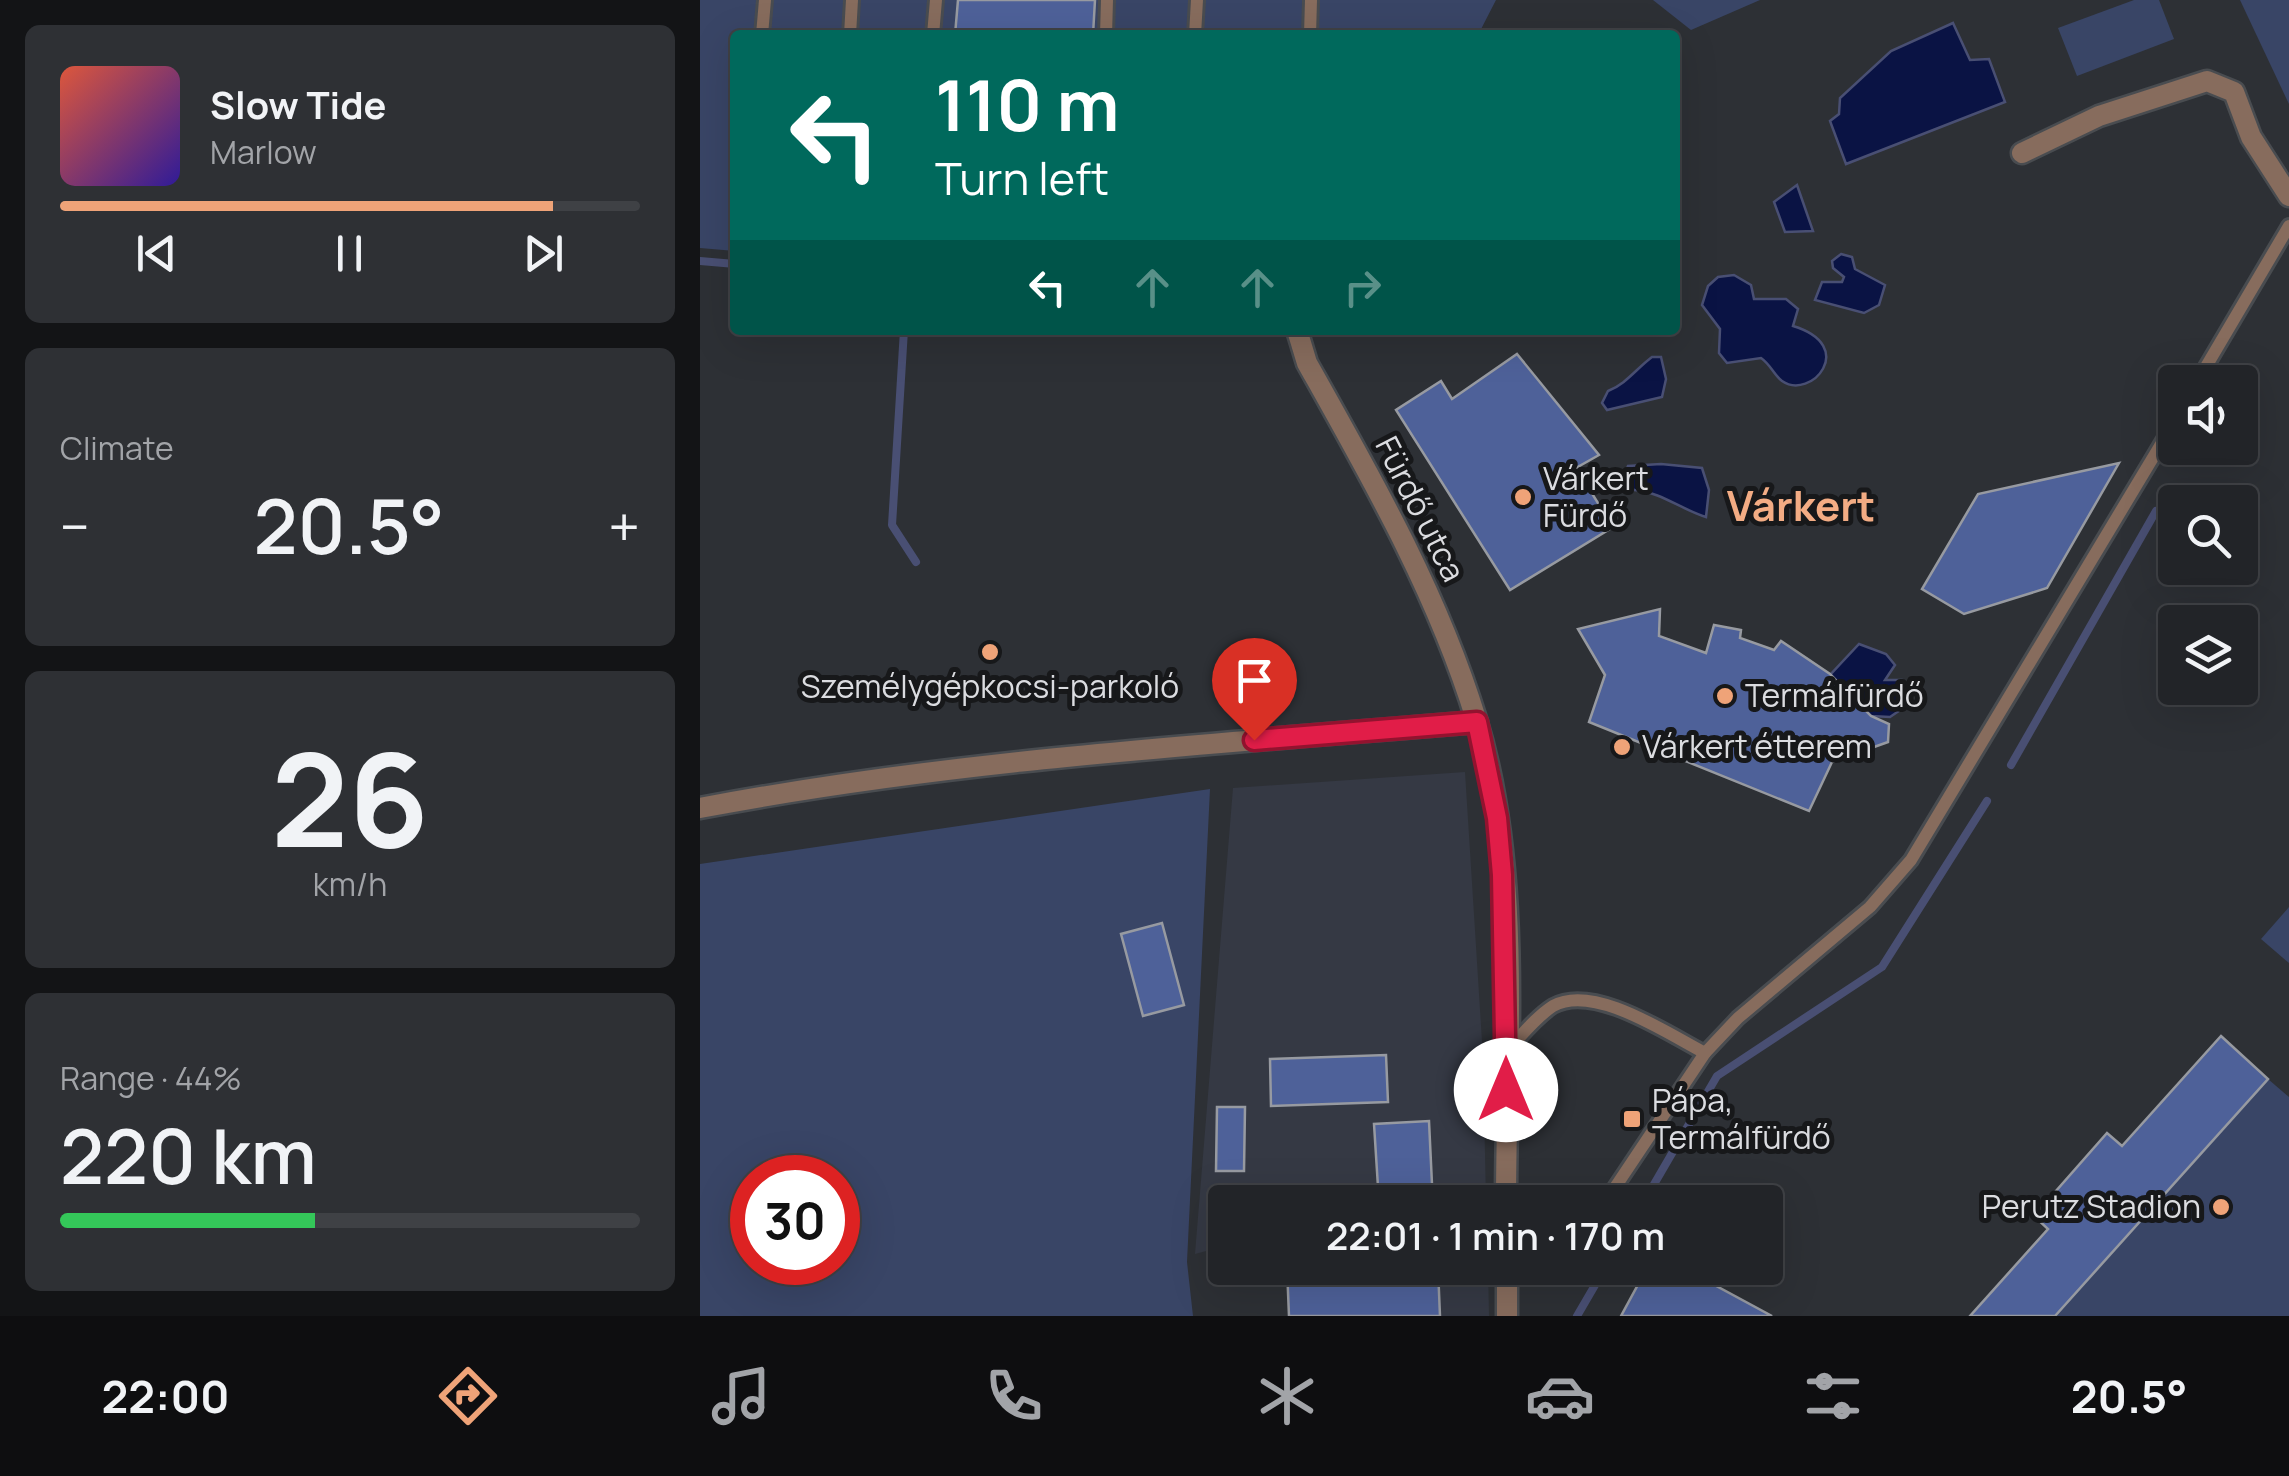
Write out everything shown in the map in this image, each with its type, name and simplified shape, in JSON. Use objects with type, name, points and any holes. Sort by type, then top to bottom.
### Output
[{"type":"street","points":[[2022,152],[2098,116],[2208,81],[2234,92],[2251,137],[2289,196]]},
{"type":"street","name":"Fürdő utca","points":[[1298,335],[1307,363],[1431,592],[1477,722],[1497,818],[1502,875],[1506,1185]]},
{"type":"street","points":[[700,808],[806,788],[1024,758],[1477,722]]},
{"type":"street","points":[[1507,1285],[1508,1316]]},
{"type":"lane","points":[[762,30],[765,0]]},
{"type":"lane","points":[[850,30],[852,0]]},
{"type":"lane","points":[[934,30],[936,0]]},
{"type":"lane","points":[[1106,30],[1107,0]]},
{"type":"lane","points":[[1195,30],[1197,0]]},
{"type":"lane","points":[[1310,30],[1311,0]]},
{"type":"lane","points":[[2207,365],[2289,226]]},
{"type":"lane","points":[[1617,1185],[1705,1053],[1738,1018],[1870,907],[1911,860],[2158,448]]},
{"type":"lane","points":[[1506,1052],[1556,1004],[1574,1000],[1622,1010],[1705,1053]]},
{"type":"shaded area","points":[[700,0],[1496,0],[1481,30],[730,30],[730,251],[700,248]]},
{"type":"shaded area","points":[[1653,0],[1760,0],[1691,30]]},
{"type":"shaded area","points":[[2134,0],[2159,0],[2174,39],[2077,76],[2058,28]]},
{"type":"shaded area","points":[[2240,0],[2289,0],[2289,104]]},
{"type":"shaded area","points":[[1953,23],[1970,60],[1989,59],[2005,102],[1846,164],[1830,121],[1839,114],[1840,98],[1891,51]]},
{"type":"shaded area","points":[[1797,185],[1813,231],[1785,232],[1774,202]]},
{"type":"shaded area","points":[[1841,254],[1852,257],[1855,269],[1885,285],[1879,305],[1864,313],[1815,300],[1822,282],[1842,282],[1844,277],[1833,268],[1832,261]]},
{"type":"shaded area","points":[[1734,275],[1751,285],[1754,299],[1786,299],[1798,309],[1793,326],[1813,335],[1823,346],[1826,357],[1816,378],[1794,385],[1782,381],[1761,358],[1727,363],[1719,353],[1720,329],[1702,305],[1708,286],[1718,277]]},
{"type":"shaded area","points":[[1652,357],[1661,357],[1666,379],[1662,397],[1607,410],[1602,403],[1608,391]]},
{"type":"shaded area","points":[[1628,466],[1702,468],[1709,490],[1706,517],[1634,490],[1623,479]]},
{"type":"shaded area","points":[[1859,644],[1886,654],[1895,665],[1885,680],[1902,680],[1910,689],[1912,702],[1890,717],[1871,716],[1830,675]]},
{"type":"shaded area","points":[[1465,772],[1483,1057],[1486,1185],[1208,1185],[1208,1251],[1195,1254],[1233,788]]},
{"type":"shaded area","points":[[1210,789],[1187,1262],[1193,1316],[700,1316],[700,864]]},
{"type":"shaded area","points":[[2289,907],[2289,963],[2261,939]]},
{"type":"shaded area","name":"Perutz Stadion","points":[[2268,1079],[2289,1097],[2289,1316],[2055,1316]]},
{"type":"shaded area","points":[[1288,1285],[1488,1285],[1489,1316],[1289,1316]]},
{"type":"building","points":[[958,0],[1095,0],[1093,30],[955,30]]},
{"type":"building","name":"Várkert Fürdő","points":[[1517,354],[1599,455],[1576,468],[1613,527],[1510,590],[1396,410],[1441,381],[1452,399]]},
{"type":"building","points":[[2119,463],[2047,588],[1964,614],[1922,589],[1978,494]]},
{"type":"building","name":"Termálfürdő","points":[[1660,609],[1659,636],[1706,653],[1714,625],[1741,630],[1740,638],[1774,650],[1781,641],[1830,674],[1871,716],[1889,724],[1888,742],[1832,762],[1809,811],[1589,722],[1605,675],[1578,629]]},
{"type":"building","points":[[1162,923],[1184,1005],[1143,1016],[1121,934]]},
{"type":"building","name":"Perutz Stadion","points":[[2221,1036],[2268,1079],[2055,1316],[1970,1316],[2048,1229],[2034,1216],[2107,1133],[2122,1146]]},
{"type":"building","points":[[1386,1055],[1388,1102],[1271,1106],[1270,1059]]},
{"type":"building","points":[[1217,1107],[1245,1107],[1244,1171],[1216,1171]]},
{"type":"building","points":[[1429,1121],[1432,1184],[1378,1185],[1374,1124]]},
{"type":"building","points":[[1288,1285],[1439,1285],[1440,1316],[1289,1316]]},
{"type":"building","points":[[1638,1285],[1715,1285],[1772,1316],[1621,1316]]},
{"type":"waterway","points":[[700,261],[730,264]]},
{"type":"waterway","points":[[904,335],[892,525],[916,562]]},
{"type":"waterway","points":[[2011,765],[2156,511]]},
{"type":"waterway","points":[[1654,1185],[1717,1076],[1882,967],[1987,801]]},
{"type":"waterway","points":[[1577,1316],[1595,1285]]},
{"type":"place","name":"Várkert Fürdő","points":[[1523,497]]},
{"type":"place","name":"Személygépkocsi-parkoló","points":[[990,652]]},
{"type":"place","name":"Termálfürdő","points":[[1725,696]]},
{"type":"place","name":"Várkert étterem","points":[[1622,747]]},
{"type":"place","name":"Pápa, Termálfürdő","points":[[1632,1119]]},
{"type":"place","name":"Perutz Stadion","points":[[2221,1207]]},
{"type":"district","name":"Várkert","points":[[1801,506]]},
{"type":"route","points":[[1254,740],[1477,722],[1497,818],[1502,875],[1506,1090]]}]
